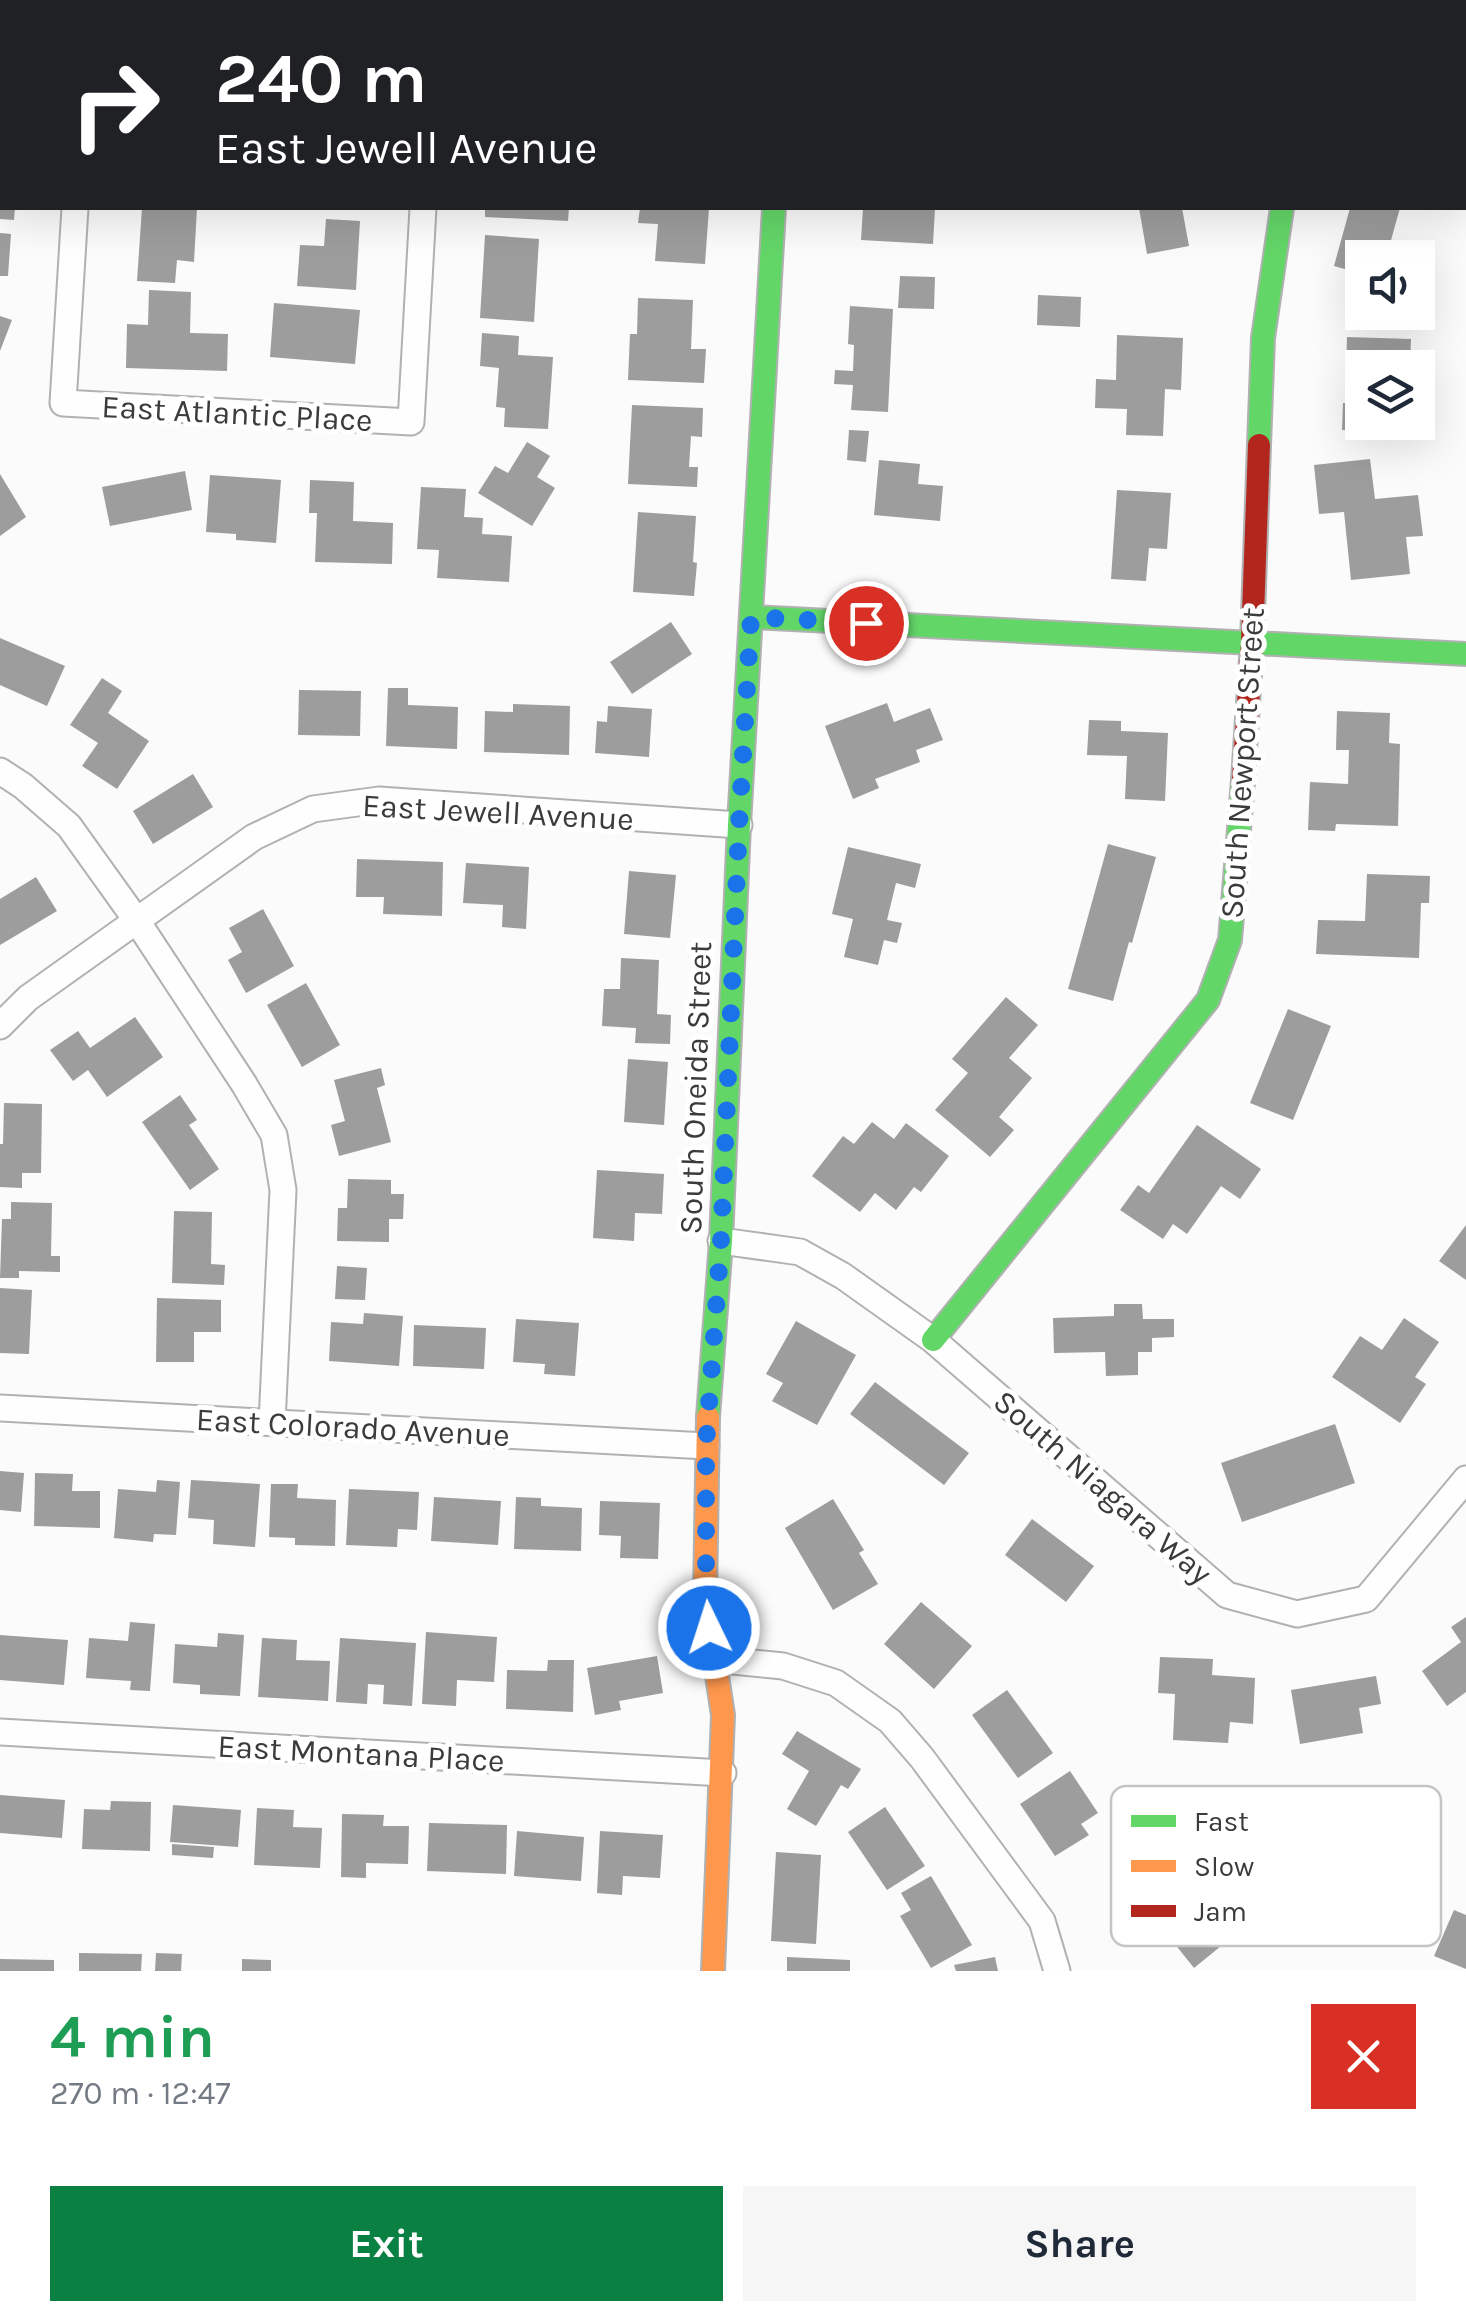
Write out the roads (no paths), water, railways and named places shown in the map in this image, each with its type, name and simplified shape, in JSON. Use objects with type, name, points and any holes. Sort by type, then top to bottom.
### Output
[{"type":"street","name":"East Atlantic Place","points":[[75,210],[63,404],[411,422],[423,210]]},
{"type":"street","name":"South Oneida Street","points":[[714,1971],[724,1715],[706,1597],[706,1446],[721,1240],[739,825],[774,210]]},
{"type":"street","name":"South Newport Street","points":[[934,1340],[1208,1000],[1230,940],[1252,643],[1263,338],[1282,210]]},
{"type":"street","points":[[751,617],[1466,654]]},
{"type":"street","points":[[0,771],[69,826],[138,921],[274,1135],[283,1190],[272,1423]]},
{"type":"street","name":"East Jewell Avenue","points":[[0,1026],[28,998],[254,837],[313,808],[379,800],[739,825]]},
{"type":"street","name":"South Niagara Way","points":[[721,1240],[800,1252],[844,1276],[934,1340],[1227,1595],[1296,1614],[1366,1598],[1466,1479]]},
{"type":"street","name":"East Colorado Avenue","points":[[0,1408],[706,1446]]},
{"type":"street","points":[[713,1659],[783,1666],[836,1683],[890,1721],[922,1758],[1042,1921],[1057,1971]]},
{"type":"street","name":"East Montana Place","points":[[0,1732],[722,1773]]}]
